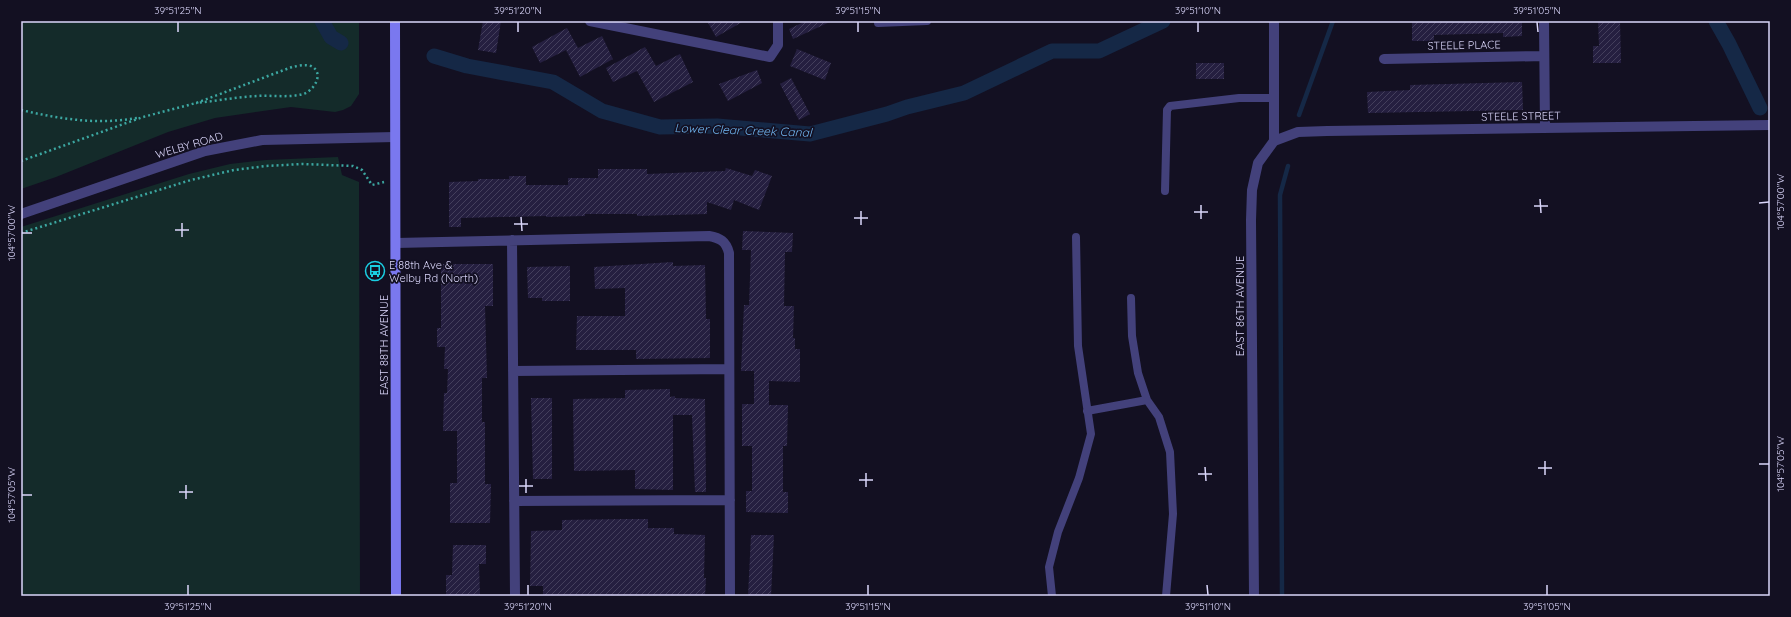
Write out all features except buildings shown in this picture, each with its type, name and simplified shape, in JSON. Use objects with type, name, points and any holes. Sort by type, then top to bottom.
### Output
[{"type":"main road","name":"EAST 88TH AVENUE","points":[[395,21],[396,596]]},
{"type":"street","points":[[590,21],[770,57],[778,45],[778,21]]},
{"type":"street","points":[[1274,21],[1274,141]]},
{"type":"street","points":[[1544,21],[1545,128]]},
{"type":"street","name":"STEELE PLACE","points":[[1384,59],[1544,56]]},
{"type":"street","name":"STEELE STREET","points":[[1274,141],[1298,132],[1770,125]]},
{"type":"street","name":"WELBY ROAD","points":[[21,214],[205,151],[262,140],[395,137]]},
{"type":"street","name":"EAST 86TH AVENUE","points":[[1254,596],[1252,190],[1258,163],[1274,141]]},
{"type":"street","points":[[396,243],[709,236],[718,238],[727,244],[729,253],[730,596]]},
{"type":"street","points":[[512,240],[515,596]]},
{"type":"street","points":[[513,371],[729,369]]},
{"type":"street","points":[[514,501],[730,500]]},
{"type":"lane","points":[[878,21],[878,23],[927,21]]},
{"type":"lane","points":[[1166,191],[1167,110],[1170,106],[1239,98],[1274,98]]},
{"type":"lane","points":[[1052,596],[1049,567],[1058,532],[1080,478],[1091,434],[1078,346],[1076,237]]},
{"type":"lane","points":[[1131,298],[1132,336],[1138,373],[1147,400],[1159,417],[1170,452],[1173,514],[1166,596]]},
{"type":"lane","points":[[1087,411],[1147,400]]},
{"type":"path","points":[[21,110],[85,121],[114,122],[143,117],[196,104],[255,96],[303,94],[313,89],[317,76],[312,67],[306,65],[292,66],[196,104]]},
{"type":"path","points":[[21,161],[143,117]]},
{"type":"path","points":[[21,233],[191,180],[234,170],[260,166],[303,164],[347,165],[362,170],[372,185],[396,179]]},
{"type":"green space","points":[[21,21],[359,21],[359,94],[351,106],[335,112],[291,107],[215,118],[168,132],[56,177],[21,189]]},
{"type":"green space","points":[[338,157],[342,175],[359,182],[360,596],[21,596],[21,227],[189,174],[230,164],[266,160]]},
{"type":"waterway","name":"Lower Clear Creek Canal","points":[[322,21],[331,37],[341,43]]},
{"type":"waterway","name":"Lower Clear Creek Canal","points":[[434,56],[467,66],[553,82],[602,111],[660,127],[717,126],[810,134],[964,93],[1052,51],[1099,51],[1163,21]]},
{"type":"waterway","points":[[1299,115],[1333,21]]},
{"type":"waterway","name":"Lower Clear Creek Canal","points":[[1716,21],[1729,44],[1760,108]]},
{"type":"waterway","points":[[1282,596],[1280,195],[1288,166]]},
{"type":"place","name":"E 88th Ave & Welby Rd (North)","points":[[375,271]]}]
